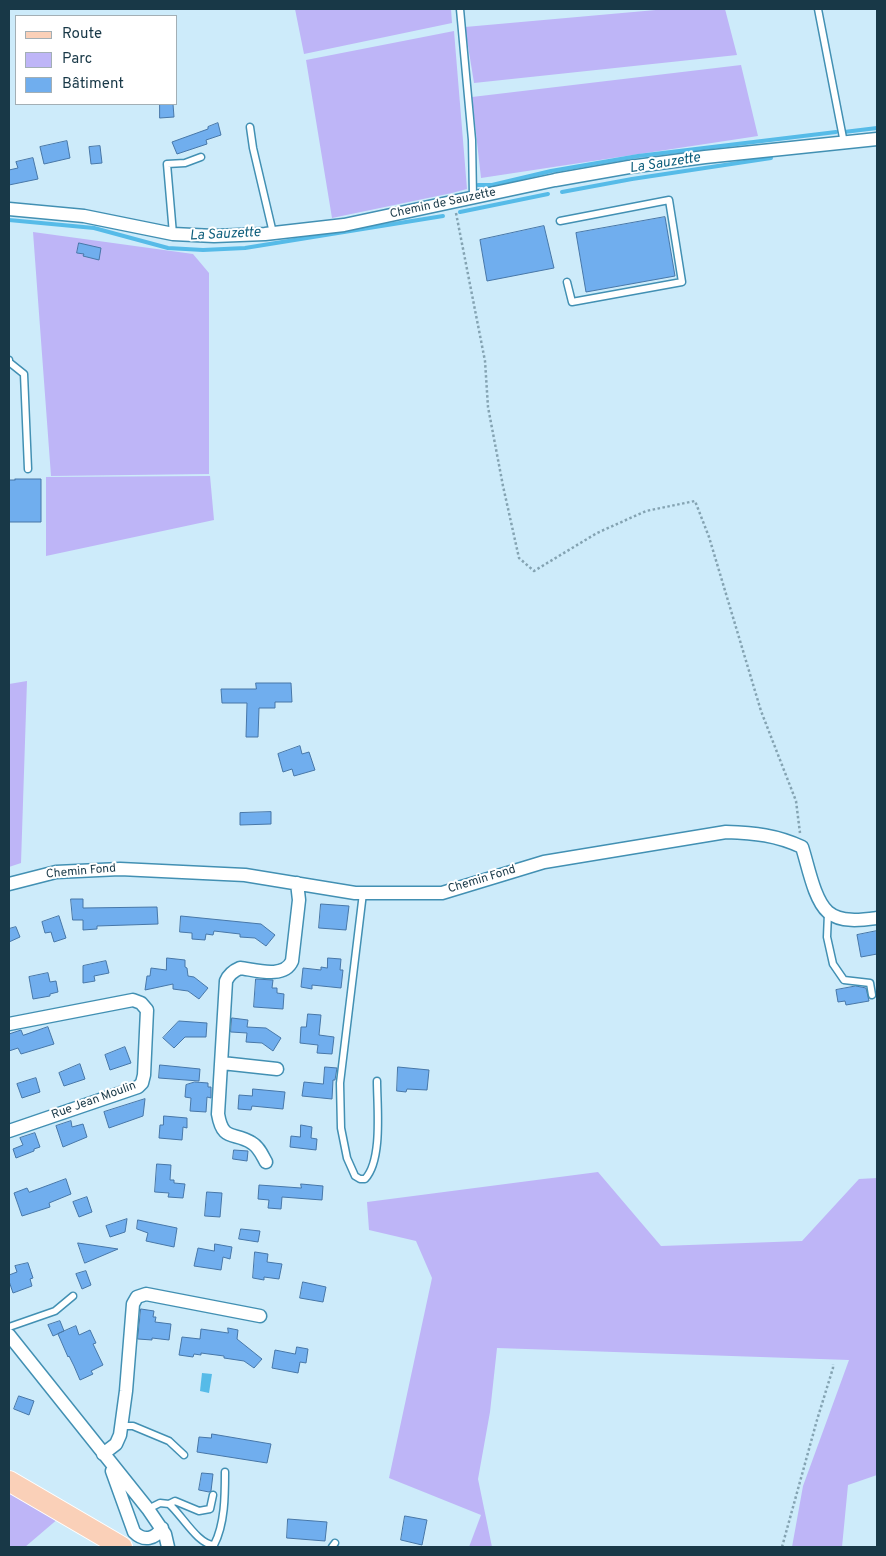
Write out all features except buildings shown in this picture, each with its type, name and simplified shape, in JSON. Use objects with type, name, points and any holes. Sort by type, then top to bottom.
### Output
[{"type":"main road","points":[[9,1481],[122,1547]]},
{"type":"street","name":"Chemin de Sauzette","points":[[9,209],[84,216],[173,234],[214,236],[273,233],[344,225],[555,180],[629,167],[705,157],[877,140]]},
{"type":"street","name":"Chemin Fond","points":[[9,884],[56,872],[120,869],[245,875],[363,893],[442,893],[544,862],[726,832],[756,833],[783,839],[802,847]]},
{"type":"street","points":[[802,847],[818,897],[828,912],[843,919],[877,918]]},
{"type":"street","points":[[266,1162],[259,1149],[251,1142],[226,1133],[220,1127],[218,1114],[226,981],[234,970],[240,968],[277,972],[290,967],[299,900],[297,883]]},
{"type":"street","name":"Rue Jean Moulin","points":[[9,1024],[133,1000],[141,1002],[147,1010],[144,1075],[142,1083],[138,1087],[9,1131]]},
{"type":"street","points":[[222,1064],[277,1069]]},
{"type":"street","points":[[105,1457],[116,1444],[120,1435],[126,1391],[133,1304],[137,1297],[146,1294],[260,1316]]},
{"type":"street","points":[[9,1335],[148,1509],[162,1528],[168,1547]]},
{"type":"street","points":[[105,1457],[134,1532],[139,1537],[146,1539],[154,1537],[162,1528]]},
{"type":"lane","points":[[460,9],[472,140],[473,197]]},
{"type":"lane","points":[[818,9],[844,143]]},
{"type":"lane","points":[[250,127],[253,148],[273,233]]},
{"type":"lane","points":[[173,234],[167,164],[185,163],[201,157]]},
{"type":"lane","points":[[560,221],[668,200],[682,282],[572,302],[567,282]]},
{"type":"lane","points":[[9,360],[24,374],[28,469]]},
{"type":"lane","points":[[363,893],[340,1083],[341,1128],[347,1158],[355,1176],[360,1179],[365,1179],[373,1167],[378,1137],[377,1082]]},
{"type":"lane","points":[[828,912],[827,937],[833,964],[844,980],[870,983],[872,995]]},
{"type":"lane","points":[[9,1327],[55,1311],[73,1296]]},
{"type":"lane","points":[[121,1426],[133,1426],[169,1441],[184,1455]]},
{"type":"lane","points":[[169,1504],[200,1540],[208,1545],[214,1545],[218,1538],[222,1516],[225,1472]]},
{"type":"lane","points":[[148,1509],[160,1503],[169,1504],[175,1501],[199,1511],[210,1509],[213,1495]]},
{"type":"path","points":[[454,202],[485,361],[488,407],[519,558],[534,571],[597,533],[646,511],[695,501],[709,537],[761,712],[796,800],[802,847]]},
{"type":"path","points":[[782,1547],[833,1364]]},
{"type":"green space","points":[[295,9],[451,9],[452,23],[304,54]]},
{"type":"green space","points":[[667,9],[725,9],[737,55],[474,83],[465,27]]},
{"type":"green space","points":[[454,31],[467,189],[332,218],[306,60]]},
{"type":"green space","points":[[741,65],[758,136],[481,178],[472,97]]},
{"type":"green space","points":[[33,232],[193,254],[209,273],[209,474],[51,476]]},
{"type":"green space","points":[[210,476],[214,520],[46,556],[46,477]]},
{"type":"green space","points":[[27,681],[21,863],[9,867],[9,684]]},
{"type":"green space","points":[[598,1172],[661,1246],[802,1241],[859,1179],[877,1178],[877,1475],[848,1485],[842,1547],[792,1547],[803,1486],[849,1360],[497,1348],[490,1412],[478,1479],[492,1547],[469,1547],[481,1515],[389,1478],[432,1278],[416,1241],[369,1230],[367,1202]]},
{"type":"green space","points":[[9,1489],[59,1518],[25,1547],[9,1547]]},
{"type":"water","points":[[202,1373],[212,1374],[209,1393],[200,1391]]},
{"type":"waterway","name":"La Sauzette","points":[[844,132],[877,128]]},
{"type":"waterway","points":[[478,185],[492,185],[551,171],[638,156],[836,132]]},
{"type":"waterway","name":"La Sauzette","points":[[562,192],[632,179],[771,158]]},
{"type":"waterway","name":"La Sauzette","points":[[460,212],[548,194]]},
{"type":"waterway","name":"La Sauzette","points":[[9,220],[94,228],[168,248],[203,250],[245,248],[443,216]]}]
